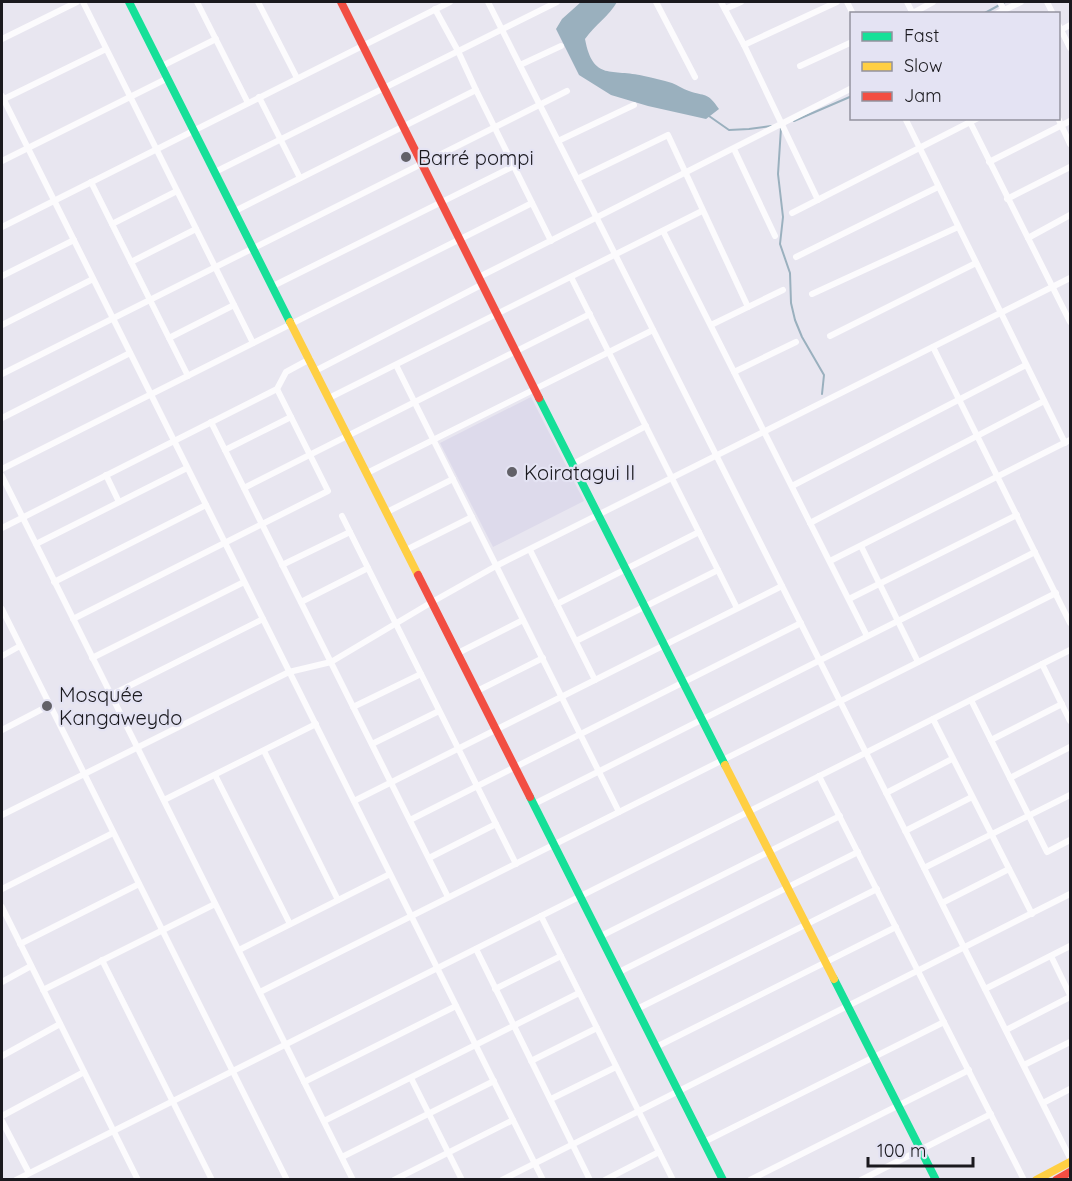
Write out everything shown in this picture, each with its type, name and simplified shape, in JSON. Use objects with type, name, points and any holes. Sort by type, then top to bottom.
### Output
[{"type":"street","points":[[2,39],[77,2]]},
{"type":"street","points":[[82,2],[253,343]]},
{"type":"street","points":[[129,2],[723,1179]]},
{"type":"street","points":[[197,2],[248,103]]},
{"type":"street","points":[[258,2],[297,78]]},
{"type":"street","points":[[342,2],[598,515],[936,1179]]},
{"type":"street","points":[[2,226],[450,2]]},
{"type":"street","points":[[488,2],[1071,1160],[1036,1179]]},
{"type":"street","points":[[215,172],[557,2]]},
{"type":"street","points":[[656,2],[695,77]]},
{"type":"street","points":[[721,2],[818,200]]},
{"type":"street","points":[[725,9],[741,2]]},
{"type":"street","points":[[744,45],[837,2]]},
{"type":"street","points":[[915,12],[933,2]]},
{"type":"street","points":[[1000,2],[1005,12],[1021,2]]},
{"type":"street","points":[[435,9],[551,241]]},
{"type":"street","points":[[1071,25],[1060,27],[1071,48]]},
{"type":"street","points":[[162,66],[216,39]]},
{"type":"street","points":[[800,66],[850,43]]},
{"type":"street","points":[[520,65],[561,46]]},
{"type":"street","points":[[106,49],[2,99],[543,1179]]},
{"type":"street","points":[[2,161],[168,78]]},
{"type":"street","points":[[315,371],[551,241],[850,89]]},
{"type":"street","points":[[235,211],[476,90]]},
{"type":"street","points":[[2,374],[567,91]]},
{"type":"street","points":[[259,97],[300,178]]},
{"type":"street","points":[[558,141],[634,105]]},
{"type":"street","points":[[830,561],[1068,441],[1044,401],[905,120]]},
{"type":"street","points":[[792,213],[969,120],[1071,322]]},
{"type":"street","points":[[1059,120],[1071,144]]},
{"type":"street","points":[[989,162],[1071,121]]},
{"type":"street","points":[[577,179],[668,135],[748,307]]},
{"type":"street","points":[[734,149],[775,236]]},
{"type":"street","points":[[273,286],[514,166]]},
{"type":"street","points":[[1007,198],[1071,167]]},
{"type":"street","points":[[91,182],[188,376]]},
{"type":"street","points":[[796,257],[938,187]]},
{"type":"street","points":[[112,224],[177,191]]},
{"type":"street","points":[[2,469],[532,203]]},
{"type":"street","points":[[329,398],[702,211]]},
{"type":"street","points":[[1028,238],[1071,215]]},
{"type":"street","points":[[812,294],[958,227]]},
{"type":"street","points":[[131,262],[196,229]]},
{"type":"street","points":[[663,231],[867,636]]},
{"type":"street","points":[[2,276],[74,240]]},
{"type":"street","points":[[830,336],[976,263]]},
{"type":"street","points":[[571,277],[737,609]]},
{"type":"street","points":[[2,815],[289,672],[331,662],[496,566],[1071,278]]},
{"type":"street","points":[[2,325],[93,279]]},
{"type":"street","points":[[711,325],[783,290]]},
{"type":"street","points":[[169,338],[234,305]]},
{"type":"street","points":[[244,488],[590,314]]},
{"type":"street","points":[[367,473],[653,330]]},
{"type":"street","points":[[734,372],[796,342]]},
{"type":"street","points":[[933,347],[1071,623]]},
{"type":"street","points":[[2,418],[130,353]]},
{"type":"street","points":[[2,528],[277,389],[286,372],[310,359]]},
{"type":"street","points":[[396,365],[619,812]]},
{"type":"street","points":[[792,486],[1026,365]]},
{"type":"street","points":[[73,619],[328,491],[277,389]]},
{"type":"street","points":[[810,523],[1044,401]]},
{"type":"street","points":[[225,450],[291,417]]},
{"type":"street","points":[[211,422],[448,897]]},
{"type":"street","points":[[573,464],[646,426]]},
{"type":"street","points":[[36,544],[187,468]]},
{"type":"street","points":[[106,475],[120,502]]},
{"type":"street","points":[[2,476],[353,1179]]},
{"type":"street","points":[[387,512],[453,479]]},
{"type":"street","points":[[54,582],[206,505]]},
{"type":"street","points":[[849,598],[1017,515]]},
{"type":"street","points":[[342,516],[516,864]]},
{"type":"street","points":[[406,550],[472,517]]},
{"type":"street","points":[[282,565],[350,532]]},
{"type":"street","points":[[557,604],[699,532]]},
{"type":"street","points":[[861,546],[918,662]]},
{"type":"street","points":[[530,550],[595,680]]},
{"type":"street","points":[[534,804],[1035,552]]},
{"type":"street","points":[[301,602],[368,568]]},
{"type":"street","points":[[576,641],[718,570]]},
{"type":"street","points":[[92,658],[244,582]]},
{"type":"street","points":[[354,801],[782,586]]},
{"type":"street","points":[[260,992],[1056,593]]},
{"type":"street","points":[[2,609],[287,1179]]},
{"type":"street","points":[[111,695],[263,619]]},
{"type":"street","points":[[458,653],[523,620]]},
{"type":"street","points":[[410,820],[801,623]]},
{"type":"street","points":[[2,656],[20,646]]},
{"type":"street","points":[[16,1179],[1071,650]]},
{"type":"street","points":[[477,692],[543,658]]},
{"type":"street","points":[[1042,664],[1071,721]]},
{"type":"street","points":[[353,707],[421,674]]},
{"type":"street","points":[[971,700],[1047,852],[1071,840]]},
{"type":"street","points":[[991,740],[1062,704]]},
{"type":"street","points":[[2,730],[50,705]]},
{"type":"street","points":[[372,744],[439,711]]},
{"type":"street","points":[[933,719],[1032,914]]},
{"type":"street","points":[[164,800],[316,724]]},
{"type":"street","points":[[1010,778],[1071,747]]},
{"type":"street","points":[[264,751],[338,900]]},
{"type":"street","points":[[886,793],[952,759]]},
{"type":"street","points":[[215,775],[290,924]]},
{"type":"street","points":[[819,776],[1024,1179]]},
{"type":"street","points":[[924,868],[1071,795]]},
{"type":"street","points":[[906,831],[972,797]]},
{"type":"street","points":[[601,936],[840,816]]},
{"type":"street","points":[[429,858],[496,824]]},
{"type":"street","points":[[2,889],[113,833]]},
{"type":"street","points":[[619,972],[858,852]]},
{"type":"street","points":[[942,903],[1009,869]]},
{"type":"street","points":[[238,950],[390,874]]},
{"type":"street","points":[[20,944],[139,884]]},
{"type":"street","points":[[637,1009],[877,889]]},
{"type":"street","points":[[502,1179],[1032,914],[1069,898]]},
{"type":"street","points":[[43,990],[215,904]]},
{"type":"street","points":[[2,907],[138,1179]]},
{"type":"street","points":[[541,916],[673,1179]]},
{"type":"street","points":[[657,1047],[896,927]]},
{"type":"street","points":[[985,989],[1071,946]]},
{"type":"street","points":[[476,949],[591,1179]]},
{"type":"street","points":[[495,989],[561,956]]},
{"type":"street","points":[[1006,1030],[1071,996],[1051,956]]},
{"type":"street","points":[[102,960],[212,1179]]},
{"type":"street","points":[[2,982],[31,966]]},
{"type":"street","points":[[324,1121],[579,993]]},
{"type":"street","points":[[304,1082],[456,1006]]},
{"type":"street","points":[[704,1142],[944,1022]]},
{"type":"street","points":[[2,1056],[60,1024]]},
{"type":"street","points":[[531,1061],[597,1028]]},
{"type":"street","points":[[1024,1065],[1071,1042]]},
{"type":"street","points":[[550,1100],[616,1067]]},
{"type":"street","points":[[750,1179],[969,1071]]},
{"type":"street","points":[[2,1116],[84,1072]]},
{"type":"street","points":[[411,1078],[462,1179]]},
{"type":"street","points":[[342,1157],[494,1081]]},
{"type":"street","points":[[1043,1103],[1071,1089]]},
{"type":"street","points":[[861,1179],[991,1114]]},
{"type":"street","points":[[394,1179],[513,1120]]},
{"type":"street","points":[[2,1121],[29,1173]]},
{"type":"street","points":[[605,1179],[659,1152]]},
{"type":"street","points":[[1056,1179],[1071,1172]]},
{"type":"shaded area","name":"Koiratagui II","points":[[531,397],[584,501],[493,547],[440,443]]},
{"type":"water","points":[[581,2],[617,2],[585,39],[593,62],[599,67],[606,71],[633,74],[672,83],[708,97],[719,109],[706,119],[648,106],[611,95],[579,75],[556,29],[562,19]]},
{"type":"waterway","points":[[987,12],[1005,2]]},
{"type":"waterway","points":[[794,121],[850,97]]},
{"type":"waterway","points":[[709,116],[729,130],[771,126]]},
{"type":"waterway","points":[[781,128],[778,174],[783,217],[780,244],[790,273],[791,303],[795,320],[824,375],[822,394]]},
{"type":"traffic: fast","points":[[129,2],[290,322]]},
{"type":"traffic: fast","points":[[539,398],[725,765]]},
{"type":"traffic: fast","points":[[530,797],[723,1180]]},
{"type":"traffic: fast","points":[[834,979],[936,1180]]},
{"type":"traffic: slow","points":[[290,322],[418,575]]},
{"type":"traffic: slow","points":[[725,765],[834,979]]},
{"type":"traffic: slow","points":[[1036,1180],[1070,1162]]},
{"type":"traffic: jam","points":[[341,2],[539,398]]},
{"type":"traffic: jam","points":[[418,575],[530,797]]},
{"type":"traffic: jam","points":[[1056,1180],[1070,1172]]},
{"type":"place","name":"Barré pompi","points":[[406,157]]},
{"type":"place","name":"Koiratagui II","points":[[512,472]]},
{"type":"place","name":"Mosquée Kangaweydo","points":[[47,706]]}]
